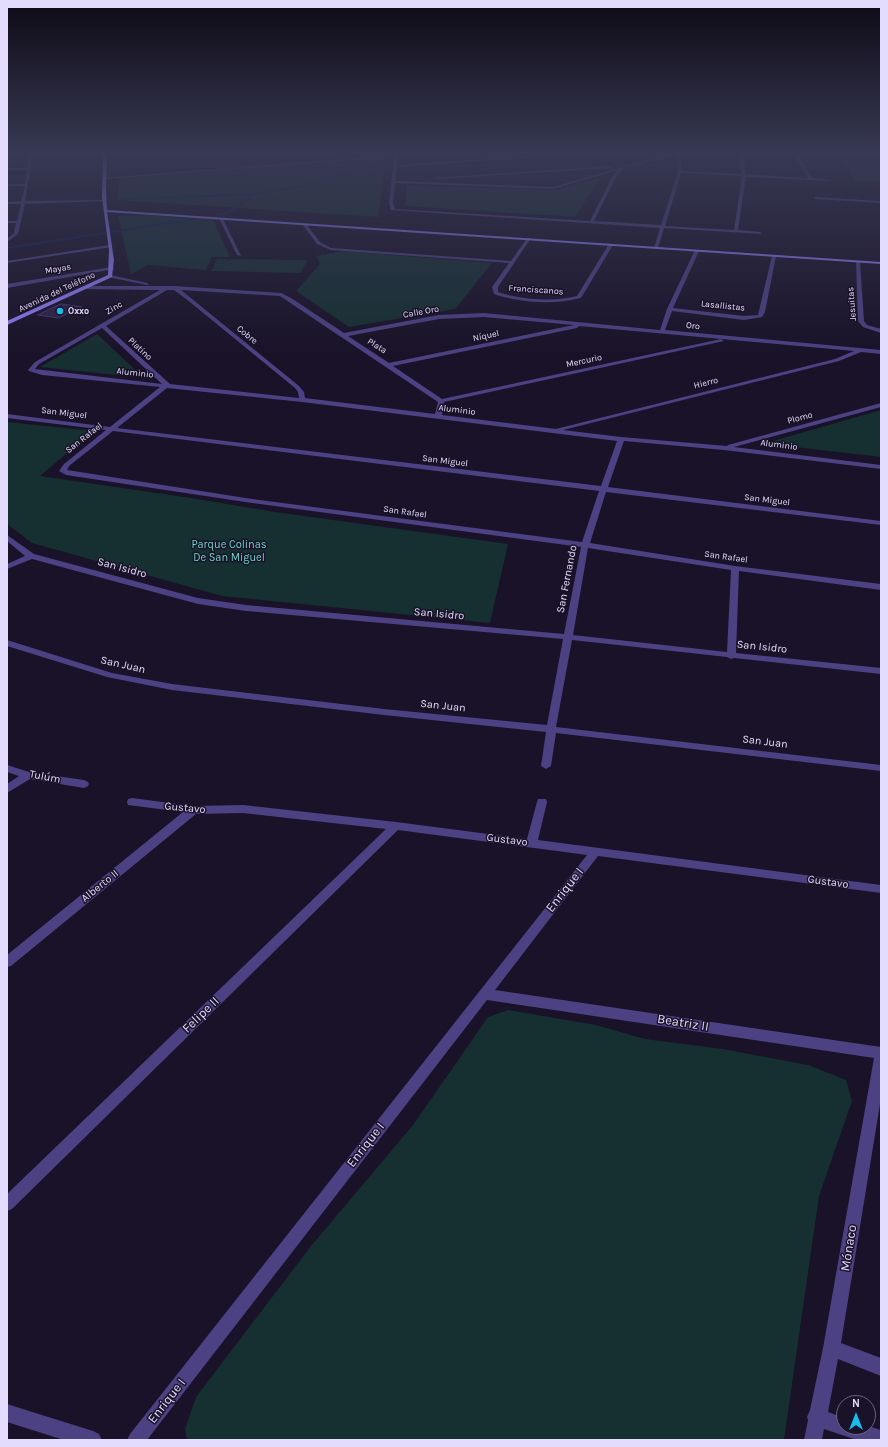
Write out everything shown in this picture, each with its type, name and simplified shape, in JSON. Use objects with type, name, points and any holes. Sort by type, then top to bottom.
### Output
[{"type":"street","name":"Avenida del Teléfono","points":[[7,323],[110,276],[112,268],[106,221]]},
{"type":"street","points":[[222,221],[239,255]]},
{"type":"street","points":[[242,221],[881,263]]},
{"type":"street","points":[[567,221],[760,233]]},
{"type":"street","points":[[656,248],[665,221]]},
{"type":"street","points":[[736,232],[738,221]]},
{"type":"street","points":[[7,222],[18,222],[16,234],[7,241]]},
{"type":"street","points":[[304,225],[319,243],[324,247],[331,249],[512,262]]},
{"type":"street","name":"Franciscanos","points":[[529,240],[495,287],[496,293],[509,296],[554,300],[579,297],[611,245]]},
{"type":"street","points":[[7,262],[110,246]]},
{"type":"street","points":[[662,331],[670,309],[697,251]]},
{"type":"street","name":"Lasallistas","points":[[670,309],[744,318],[760,316],[774,256]]},
{"type":"street","name":"Jesuitas","points":[[858,262],[860,321],[865,326],[881,331]]},
{"type":"street","name":"Mayas","points":[[7,286],[112,268]]},
{"type":"street","points":[[110,276],[166,288]]},
{"type":"street","points":[[84,288],[174,288]]},
{"type":"street","name":"Zinc","points":[[31,370],[37,363],[166,288]]},
{"type":"street","name":"Plata","points":[[174,288],[282,295],[390,365],[440,401]]},
{"type":"street","name":"Cobre","points":[[174,288],[297,387],[301,392],[302,400]]},
{"type":"street","name":"Calle Oro","points":[[343,335],[447,316],[503,316]]},
{"type":"street","name":"Oro","points":[[503,316],[881,352]]},
{"type":"street","name":"Níquel","points":[[390,365],[586,324]]},
{"type":"street","name":"Platino","points":[[102,325],[167,385]]},
{"type":"street","name":"Mercurio","points":[[440,401],[730,338]]},
{"type":"street","name":"Hierro","points":[[554,431],[837,360],[862,350]]},
{"type":"street","name":"Aluminio","points":[[31,370],[42,373],[302,400],[622,439],[724,448],[881,467]]},
{"type":"street","name":"San Rafael","points":[[167,385],[66,465],[62,471],[72,474],[252,502],[585,545],[735,568],[881,587]]},
{"type":"street","points":[[438,417],[440,401]]},
{"type":"street","name":"Plomo","points":[[724,448],[881,405]]},
{"type":"street","name":"San Miguel","points":[[7,416],[881,523]]},
{"type":"street","name":"San Fernando","points":[[546,766],[567,637],[585,545],[622,439]]},
{"type":"street","name":"San Isidro","points":[[7,537],[31,556],[198,601],[338,618],[567,637],[731,656],[881,671]]},
{"type":"street","points":[[7,567],[31,556]]},
{"type":"street","points":[[731,656],[735,568]]},
{"type":"street","name":"San Juan","points":[[7,643],[110,675],[172,687],[384,712],[551,728],[881,768]]},
{"type":"street","name":"Tulúm","points":[[7,768],[28,775],[84,784]]},
{"type":"street","points":[[7,789],[28,775]]},
{"type":"street","name":"Gustavo","points":[[132,802],[193,810],[243,809],[396,826],[881,889]]},
{"type":"street","points":[[532,843],[542,802]]},
{"type":"street","name":"Alberto II","points":[[7,962],[193,810]]},
{"type":"street","name":"Felipe II","points":[[7,1204],[396,826]]},
{"type":"street","name":"Enrique I","points":[[136,1440],[596,851]]},
{"type":"street","name":"Beatriz II","points":[[484,994],[881,1054]]},
{"type":"street","name":"Mónaco","points":[[813,1440],[816,1417],[832,1348],[881,1054]]},
{"type":"street","points":[[832,1348],[881,1367]]},
{"type":"street","points":[[7,1413],[93,1440]]},
{"type":"street","points":[[816,1417],[836,1424]]},
{"type":"street","points":[[869,1435],[881,1439]]},
{"type":"green space","points":[[119,221],[213,221],[230,257],[212,257],[206,270],[148,265],[131,274]]},
{"type":"green space","points":[[344,251],[492,263],[455,309],[349,327],[296,291],[320,264],[316,256]]},
{"type":"green space","points":[[217,259],[307,260],[301,273],[211,271]]},
{"type":"green space","points":[[97,334],[144,378],[40,367]]},
{"type":"green space","points":[[881,410],[881,457],[769,444],[773,441]]},
{"type":"green space","name":"Parque Colinas De San Miguel","points":[[7,422],[92,432],[40,476],[275,512],[508,544],[490,623],[222,596],[32,543],[7,524]]},
{"type":"green space","points":[[508,1010],[596,1025],[645,1039],[723,1049],[808,1065],[846,1080],[852,1101],[819,1196],[784,1440],[187,1440],[185,1429],[196,1397],[311,1246],[413,1125],[488,1017]]},
{"type":"building","name":"Oxxo","points":[[61,304],[82,307],[58,318],[38,315]]},
{"type":"waterway","points":[[7,248],[186,221]]},
{"type":"place","name":"Oxxo","points":[[60,311]]}]
